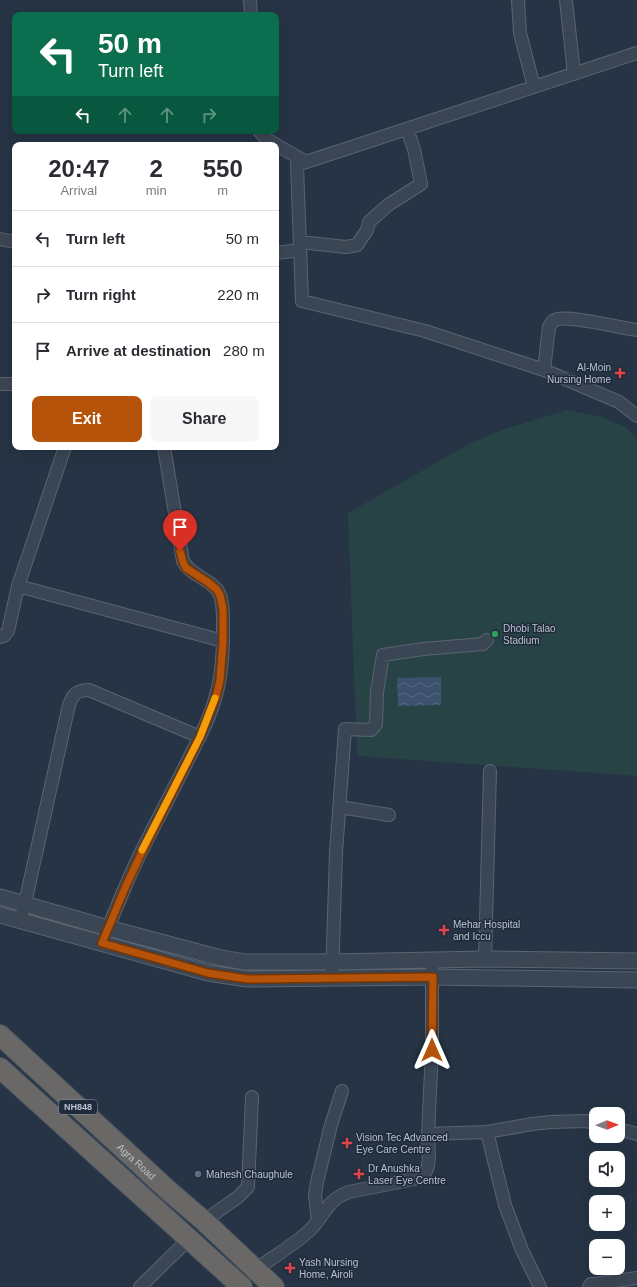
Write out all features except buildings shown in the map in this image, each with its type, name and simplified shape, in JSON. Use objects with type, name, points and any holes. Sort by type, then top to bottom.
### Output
[{"type":"highway","name":"Agra Road","points":[[0,1036],[173,1195],[204,1221],[274,1287]]},
{"type":"highway","points":[[0,1052],[153,1198],[173,1195]]},
{"type":"highway","name":"NH848","points":[[0,1068],[153,1198],[189,1239],[242,1287]]},
{"type":"street","points":[[250,0],[251,12]]},
{"type":"street","points":[[518,0],[520,33],[534,87]]},
{"type":"street","points":[[566,0],[574,74]]},
{"type":"street","points":[[637,53],[297,166],[302,301],[425,331],[544,370],[619,402],[637,416]]},
{"type":"street","points":[[279,252],[300,246],[346,248],[357,245],[367,230],[369,222],[388,206],[421,184],[414,149],[407,129]]},
{"type":"street","points":[[262,134],[271,142]]},
{"type":"street","points":[[279,146],[306,162]]},
{"type":"street","points":[[0,239],[12,241]]},
{"type":"street","points":[[544,370],[549,327],[555,319],[570,319],[637,330]]},
{"type":"street","points":[[0,384],[12,384]]},
{"type":"street","points":[[0,637],[4,636],[8,631],[18,586],[64,450]]},
{"type":"street","points":[[102,943],[140,856],[200,737],[220,680],[223,642],[223,609],[220,595],[209,583],[186,568],[183,562],[164,450]]},
{"type":"street","points":[[18,586],[223,642]]},
{"type":"street","points":[[332,978],[336,854],[345,729],[371,730],[376,724],[377,692],[383,655],[423,649],[483,644],[487,640]]},
{"type":"street","points":[[20,920],[72,696],[76,692],[88,690],[200,737]]},
{"type":"street","points":[[485,959],[490,771]]},
{"type":"street","points":[[340,807],[389,815]]},
{"type":"street","points":[[0,896],[108,928],[217,957],[245,962],[485,959],[637,960]]},
{"type":"street","points":[[0,915],[208,973],[247,979],[433,977],[637,980]]},
{"type":"street","points":[[255,1270],[299,1239],[318,1221],[324,1210],[333,1200],[341,1194],[414,1179],[423,1176],[427,1170],[429,1161],[428,1134],[432,1065],[432,960]]},
{"type":"street","points":[[318,1221],[315,1195],[317,1182],[331,1125],[342,1091]]},
{"type":"street","points":[[204,1221],[238,1197],[248,1187],[252,1097]]},
{"type":"street","points":[[428,1134],[487,1132],[551,1122],[589,1122]]},
{"type":"street","points":[[625,1131],[637,1134]]},
{"type":"street","points":[[487,1132],[505,1205],[522,1250],[540,1287]]},
{"type":"street","points":[[140,1287],[189,1239]]},
{"type":"street","points":[[589,1287],[591,1284],[637,1278]]},
{"type":"green space","name":"Dhobi Talao Stadium","points":[[568,410],[602,417],[625,427],[637,438],[637,776],[357,756],[348,513],[471,443],[505,429]]},
{"type":"water","points":[[441,677],[441,705],[398,706],[397,678]]},
{"type":"slow traffic","points":[[142,850],[200,737],[215,698]]},
{"type":"place","name":"Al-Moin Nursing Home","points":[[620,373]]},
{"type":"place","name":"Dhobi Talao Stadium","points":[[495,634]]},
{"type":"place","name":"Mehar Hospital and Iccu","points":[[444,930]]},
{"type":"place","name":"Vision Tec Advanced Eye Care Centre","points":[[347,1143]]},
{"type":"place","name":"Mahesh Chaughule","points":[[198,1174]]},
{"type":"place","name":"Dr Anushka Laser Eye Centre","points":[[359,1174]]},
{"type":"place","name":"Yash Nursing Home, Airoli","points":[[290,1268]]},
{"type":"route","points":[[180,551],[186,568],[209,583],[220,595],[223,609],[223,642],[220,680],[216,697],[200,737],[140,856],[102,943],[208,973],[247,979],[433,977],[432,1050]]}]
